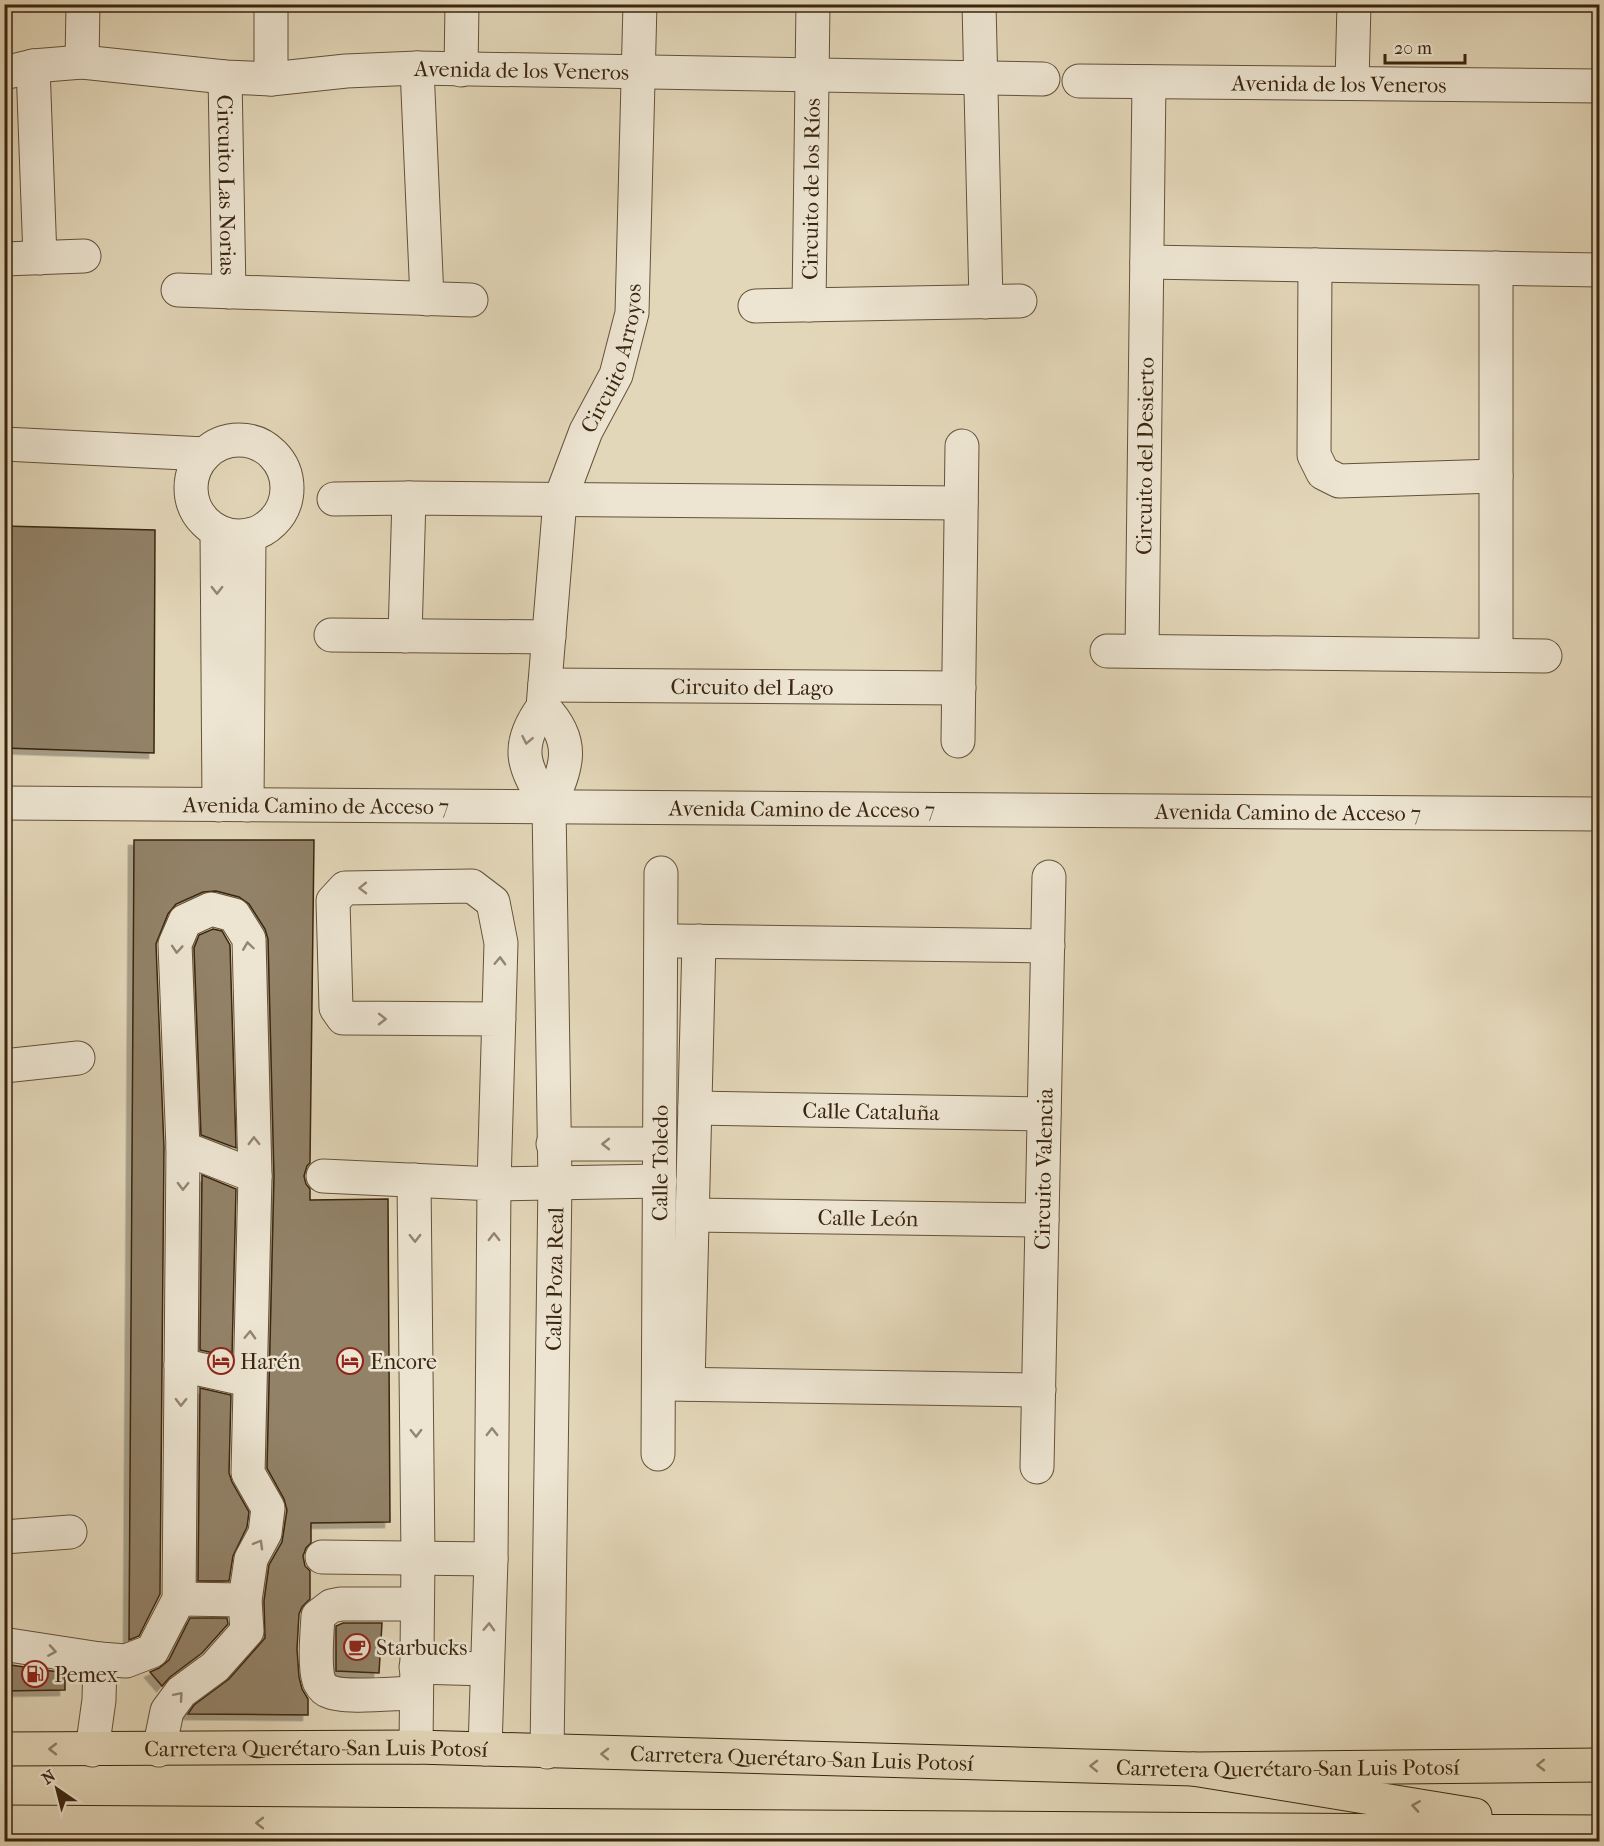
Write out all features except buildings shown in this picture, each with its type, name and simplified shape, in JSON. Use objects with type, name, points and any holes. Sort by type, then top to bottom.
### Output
[{"type":"main road","name":"Carretera Querétaro-San Luis Potosí","points":[[4,1749],[416,1747],[1193,1769],[1599,1765]]},
{"type":"main road","points":[[1193,1769],[1589,1832]]},
{"type":"main road","points":[[4,1822],[1589,1832]]},
{"type":"street","points":[[82,62],[83,4]]},
{"type":"street","points":[[271,4],[271,79]]},
{"type":"street","points":[[461,70],[462,4]]},
{"type":"street","name":"Circuito Arroyos","points":[[549,807],[530,776],[525,758],[526,739],[544,696],[560,500],[586,431],[616,375],[632,313],[640,4]]},
{"type":"street","name":"Circuito de los Ríos","points":[[809,305],[813,4]]},
{"type":"street","points":[[979,4],[986,302]]},
{"type":"street","points":[[1352,84],[1354,4]]},
{"type":"street","name":"Avenida de los Veneros","points":[[19,69],[82,62],[225,77],[271,79],[346,70],[417,68],[1043,79]]},
{"type":"street","points":[[417,68],[427,299]]},
{"type":"street","points":[[19,69],[40,258]]},
{"type":"street","name":"Circuito Las Norias","points":[[225,77],[229,292]]},
{"type":"street","name":"Avenida de los Veneros","points":[[1079,81],[1599,86]]},
{"type":"street","name":"Circuito del Desierto","points":[[1142,651],[1149,82]]},
{"type":"street","points":[[4,259],[84,256]]},
{"type":"street","points":[[1147,262],[1599,270]]},
{"type":"street","points":[[1315,265],[1314,455],[1323,472],[1339,481],[1496,476]]},
{"type":"street","points":[[1496,268],[1496,655]]},
{"type":"street","name":"Circuito Las Norias","points":[[178,290],[471,300]]},
{"type":"street","name":"Circuito de los Ríos","points":[[755,306],[1020,301]]},
{"type":"street","points":[[234,440],[250,441],[266,447],[278,458],[285,472],[288,488],[285,504],[277,519],[264,529],[249,535],[233,536],[217,531],[205,522],[192,496],[192,480],[196,466],[205,454],[218,444],[234,440]]},
{"type":"street","points":[[4,444],[205,454]]},
{"type":"street","points":[[958,741],[962,447]]},
{"type":"street","points":[[405,636],[409,498]]},
{"type":"street","points":[[334,499],[962,504]]},
{"type":"street","points":[[217,531],[233,683],[233,805]]},
{"type":"street","points":[[233,683],[249,535]]},
{"type":"street","points":[[331,635],[549,637]]},
{"type":"street","points":[[1107,651],[1545,656]]},
{"type":"street","name":"Circuito del Lago","points":[[544,696],[959,688]]},
{"type":"street","name":"Avenida Camino de Acceso 7","points":[[4,803],[1599,814]]},
{"type":"street","name":"Calle Poza Real","points":[[547,1752],[555,1182],[549,807]]},
{"type":"street","name":"Calle Toledo","points":[[661,873],[659,1144],[673,1384]]},
{"type":"street","name":"Circuito Valencia","points":[[1037,1467],[1049,877]]},
{"type":"street","points":[[485,1749],[491,1559],[494,1184],[499,1019],[501,943],[493,902],[472,886],[345,888],[333,901],[336,1008],[343,1018],[499,1019]]},
{"type":"street","points":[[4,1646],[126,1661],[152,1651],[179,1599],[183,1148],[175,944],[185,921],[211,909],[234,915],[249,939],[255,1176],[248,1380],[248,1473],[268,1508],[265,1533],[250,1559],[245,1600],[247,1631],[215,1667],[181,1692],[167,1711],[159,1750]]},
{"type":"street","points":[[660,941],[1048,946]]},
{"type":"street","name":"Calle Toledo","points":[[658,1454],[673,1384],[692,1215],[699,941]]},
{"type":"street","points":[[4,1066],[78,1058]]},
{"type":"street","name":"Calle Cataluña","points":[[695,1108],[1044,1114]]},
{"type":"street","points":[[553,1144],[659,1144]]},
{"type":"street","points":[[183,1148],[255,1176]]},
{"type":"street","points":[[323,1176],[494,1184],[660,1181]]},
{"type":"street","points":[[414,1180],[418,1558],[416,1747]]},
{"type":"street","name":"Calle León","points":[[692,1215],[1042,1220]]},
{"type":"street","points":[[181,1365],[248,1380]]},
{"type":"street","points":[[673,1384],[1039,1390]]},
{"type":"street","points":[[4,1537],[70,1532]]},
{"type":"street","points":[[322,1557],[491,1559]]},
{"type":"street","points":[[179,1599],[245,1600]]},
{"type":"street","points":[[417,1604],[331,1606],[318,1616],[318,1674],[320,1683],[326,1691],[339,1694],[487,1669]]},
{"type":"street","points":[[92,1750],[99,1700],[100,1659]]},
{"type":"place","name":"Harén","points":[[221,1361]]},
{"type":"place","name":"Encore","points":[[350,1361]]},
{"type":"place","name":"Starbucks","points":[[357,1647]]},
{"type":"place","name":"Pemex","points":[[35,1674]]}]
